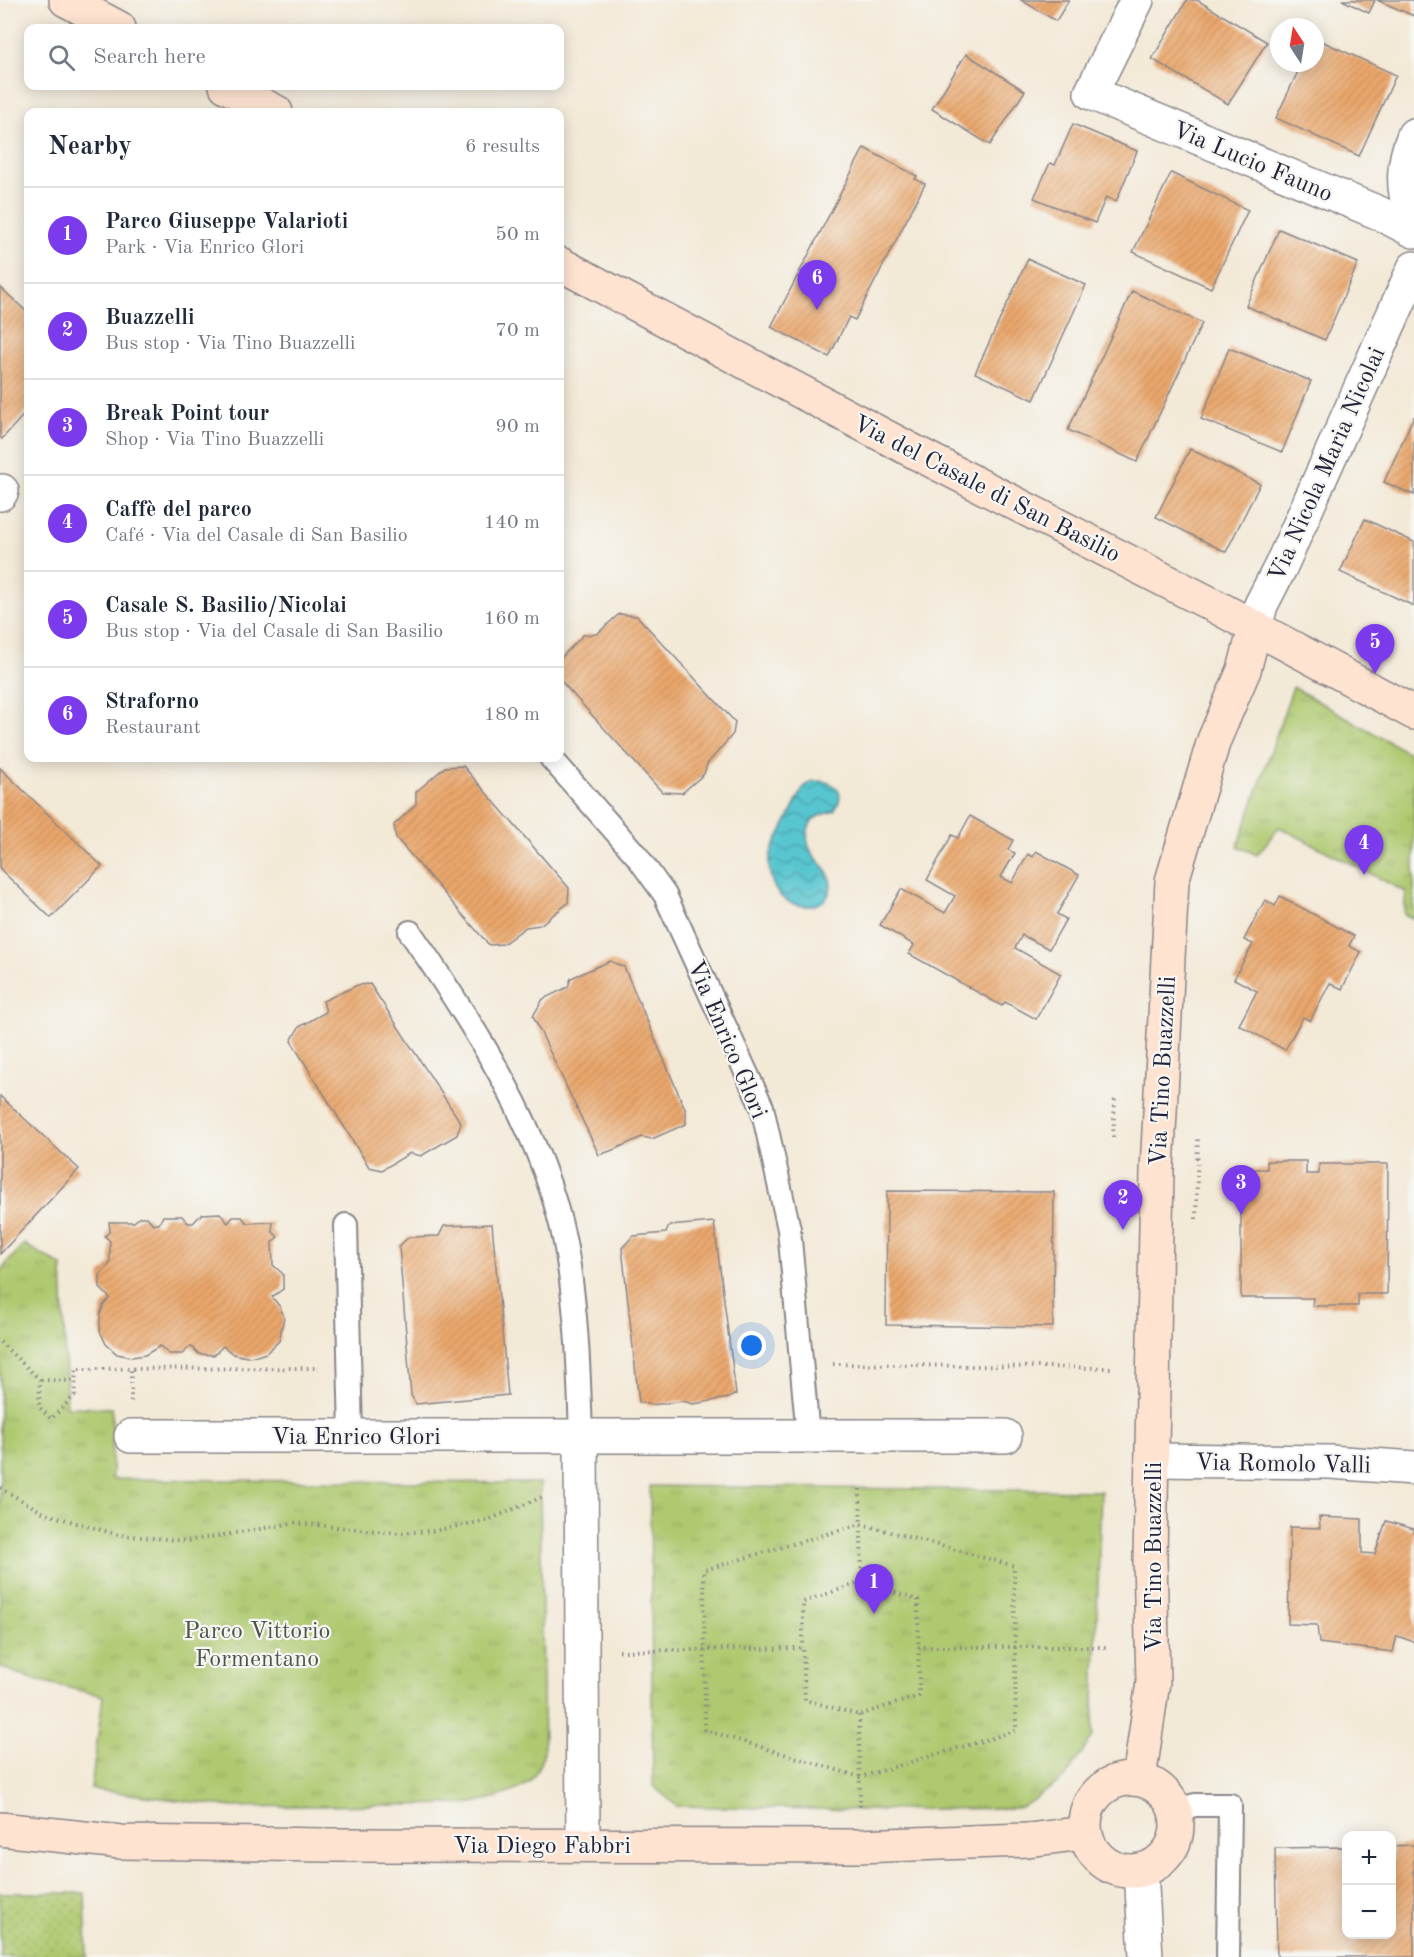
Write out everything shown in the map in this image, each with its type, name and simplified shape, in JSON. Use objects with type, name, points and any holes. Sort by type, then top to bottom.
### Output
[{"type":"street","points":[[66,0],[111,24]]},
{"type":"street","name":"Via Lucio Fauno","points":[[1137,0],[1091,93],[1379,213],[1414,231]]},
{"type":"street","points":[[234,90],[268,108]]},
{"type":"street","points":[[1414,135],[1408,150],[1404,186],[1414,220]]},
{"type":"street","name":"Via del Casale di San Basilio","points":[[564,266],[1414,712]]},
{"type":"street","name":"Via Nicola Maria Nicolai","points":[[1255,628],[1262,605],[1414,268]]},
{"type":"street","name":"Via Tino Buazzelli","points":[[1139,1779],[1153,1682],[1150,1559],[1157,1170],[1172,881],[1214,740],[1244,670],[1255,628]]},
{"type":"street","name":"Via Enrico Glori","points":[[131,1436],[1005,1436]]},
{"type":"street","points":[[581,1437],[583,1845]]},
{"type":"street","name":"Via Romolo Valli","points":[[1152,1461],[1330,1462],[1414,1468]]},
{"type":"street","points":[[1139,1779],[1159,1788],[1171,1802],[1174,1811],[1177,1820],[1175,1839],[1166,1856],[1150,1868],[1132,1871],[1113,1868],[1097,1857],[1084,1833],[1088,1807],[1105,1786],[1117,1781],[1139,1779]]},
{"type":"street","name":"Via Diego Fabbri","points":[[0,1829],[121,1842],[324,1845],[858,1846],[1028,1840],[1084,1833]]},
{"type":"street","points":[[1141,1870],[1146,1957]]},
{"type":"lane","name":"Via Enrico Glori","points":[[555,762],[637,856],[665,895],[762,1107],[789,1229],[808,1436]]},
{"type":"lane","points":[[410,932],[458,1004],[492,1061],[523,1121],[547,1179],[560,1222],[568,1263],[579,1380],[581,1437]]},
{"type":"lane","points":[[346,1225],[351,1436]]},
{"type":"lane","points":[[1174,1811],[1195,1805],[1230,1805],[1228,1957]]},
{"type":"path","points":[[1113,1137],[1115,1099]]},
{"type":"path","points":[[0,1342],[40,1380],[76,1381]]},
{"type":"path","points":[[859,1364],[1111,1368]]},
{"type":"path","points":[[40,1380],[39,1407],[51,1419],[75,1395],[76,1369],[350,1367]]},
{"type":"path","points":[[0,1488],[46,1514],[118,1535],[187,1540],[295,1523],[398,1533],[433,1531],[488,1520],[547,1495]]},
{"type":"path","points":[[860,1489],[862,1582]]},
{"type":"path","points":[[861,1524],[1014,1566],[1015,1648],[1016,1731],[860,1777],[705,1730],[704,1570],[861,1524]]},
{"type":"path","points":[[862,1582],[918,1600],[918,1647],[919,1696],[859,1715],[805,1700],[803,1602],[862,1582]]},
{"type":"path","points":[[918,1647],[1108,1647]]},
{"type":"path","points":[[619,1651],[803,1648]]},
{"type":"path","points":[[859,1715],[861,1817]]},
{"type":"green space","points":[[1293,687],[1414,756],[1414,919],[1404,914],[1406,892],[1279,827],[1257,855],[1238,846]]},
{"type":"green space","name":"Parco Vittorio Formentano","points":[[24,1244],[62,1266],[67,1407],[112,1408],[112,1479],[540,1483],[544,1752],[529,1782],[507,1794],[466,1804],[233,1807],[91,1789],[103,1696],[32,1679],[0,1667],[0,1271]]},
{"type":"green space","points":[[650,1486],[1101,1491],[1093,1736],[1066,1777],[1021,1808],[860,1810],[677,1806],[653,1786]]},
{"type":"green space","points":[[0,1893],[85,1893],[87,1957],[0,1957]]},
{"type":"water","points":[[813,781],[833,785],[837,788],[840,798],[834,811],[817,817],[808,829],[807,839],[810,849],[827,871],[831,887],[829,894],[820,903],[806,906],[791,903],[780,895],[772,881],[769,863],[773,847],[804,787]]},
{"type":"building","points":[[1021,0],[1069,0],[1056,21]]},
{"type":"building","points":[[1187,0],[1197,0],[1267,42],[1228,104],[1152,59]]},
{"type":"building","points":[[1342,0],[1375,0],[1369,13]]},
{"type":"building","points":[[1377,0],[1414,0],[1414,16]]},
{"type":"building","points":[[1324,42],[1396,75],[1359,156],[1276,118],[1298,72],[1324,72]]},
{"type":"building","points":[[966,54],[1025,91],[990,145],[932,109]]},
{"type":"building","points":[[1073,124],[1137,151],[1116,202],[1106,197],[1095,223],[1034,198],[1050,163],[1055,165]]},
{"type":"building","points":[[864,148],[917,176],[915,179],[925,184],[855,320],[849,317],[829,357],[771,327]]},
{"type":"building","points":[[1171,173],[1248,210],[1211,288],[1133,252]]},
{"type":"building","points":[[1279,229],[1358,263],[1325,340],[1246,306]]},
{"type":"building","points":[[1028,259],[1086,285],[1034,400],[975,373]]},
{"type":"building","points":[[0,287],[24,309],[24,414],[2,439],[0,437]]},
{"type":"building","points":[[1132,291],[1202,323],[1137,462],[1068,430]]},
{"type":"building","points":[[1229,348],[1311,381],[1282,452],[1201,419]]},
{"type":"building","points":[[1414,416],[1414,495],[1384,482]]},
{"type":"building","points":[[1190,449],[1260,484],[1226,552],[1156,517]]},
{"type":"building","points":[[1365,519],[1414,542],[1414,606],[1340,572]]},
{"type":"building","points":[[619,614],[637,616],[735,722],[733,734],[707,764],[704,774],[682,793],[662,792],[564,684],[564,655],[583,635],[597,634]]},
{"type":"building","points":[[463,766],[569,888],[568,903],[540,925],[526,927],[503,944],[489,945],[396,838],[394,825],[416,804],[416,792],[445,767]]},
{"type":"building","points":[[0,768],[102,866],[51,918],[0,869]]},
{"type":"building","points":[[970,816],[1013,840],[1008,850],[1015,853],[1001,877],[1012,883],[1028,854],[1033,857],[1036,851],[1079,875],[1057,914],[1066,919],[1049,949],[1022,935],[1015,948],[1061,974],[1036,1019],[1005,1002],[1002,1006],[909,954],[914,945],[880,925],[901,889],[945,913],[955,896],[927,880],[952,835],[958,838]]},
{"type":"building","points":[[1280,896],[1354,936],[1349,946],[1361,952],[1342,989],[1330,983],[1310,1021],[1303,1017],[1285,1050],[1239,1025],[1257,991],[1234,979],[1253,944],[1244,940],[1265,900],[1275,906]]},
{"type":"building","points":[[610,961],[624,967],[686,1111],[686,1124],[652,1139],[642,1137],[599,1155],[533,1016],[543,999],[568,987],[571,978]]},
{"type":"building","points":[[370,984],[461,1123],[457,1135],[421,1156],[410,1153],[382,1170],[369,1167],[291,1041],[299,1027],[326,1012],[323,1001],[358,985]]},
{"type":"building","points":[[0,1096],[79,1169],[0,1254]]},
{"type":"building","points":[[1267,1161],[1306,1161],[1306,1174],[1319,1174],[1319,1164],[1388,1164],[1387,1294],[1358,1294],[1358,1306],[1312,1306],[1313,1298],[1241,1298],[1241,1169],[1267,1169]]},
{"type":"building","points":[[887,1191],[1054,1192],[1053,1327],[886,1325]]},
{"type":"building","points":[[220,1213],[228,1223],[233,1217],[242,1217],[247,1223],[273,1222],[272,1231],[278,1237],[272,1242],[273,1265],[283,1274],[283,1289],[272,1297],[284,1317],[279,1341],[266,1353],[247,1357],[233,1354],[223,1346],[214,1355],[199,1354],[191,1346],[182,1354],[169,1354],[160,1346],[145,1355],[132,1357],[117,1354],[106,1344],[100,1331],[100,1315],[103,1306],[110,1298],[100,1288],[100,1275],[110,1264],[110,1241],[105,1236],[110,1231],[109,1222],[134,1222],[140,1217],[147,1217],[153,1224],[159,1224],[163,1216],[182,1216],[188,1223],[193,1223],[202,1214]]},
{"type":"building","points":[[714,1222],[736,1394],[729,1398],[693,1404],[683,1401],[651,1405],[639,1402],[622,1248],[633,1236],[666,1233],[669,1226]]},
{"type":"building","points":[[492,1224],[508,1395],[416,1404],[411,1395],[399,1246],[409,1237],[439,1236],[444,1226]]},
{"type":"building","points":[[1319,1517],[1362,1519],[1362,1553],[1375,1554],[1386,1521],[1414,1529],[1414,1642],[1397,1636],[1393,1652],[1319,1643],[1317,1625],[1288,1624],[1290,1527],[1320,1528]]},
{"type":"building","points":[[1414,1845],[1414,1957],[1277,1957],[1275,1848],[1342,1847],[1342,1939],[1396,1939],[1396,1846]]},
{"type":"place","name":"Straforno","points":[[817,310]]},
{"type":"place","name":"Casale S. Basilio/Nicolai","points":[[1375,674]]},
{"type":"place","name":"Caffè del parco","points":[[1364,875]]},
{"type":"place","name":"Break Point tour","points":[[1241,1215]]},
{"type":"place","name":"Buazzelli","points":[[1123,1230]]},
{"type":"place","name":"Parco Giuseppe Valarioti","points":[[874,1614]]}]
